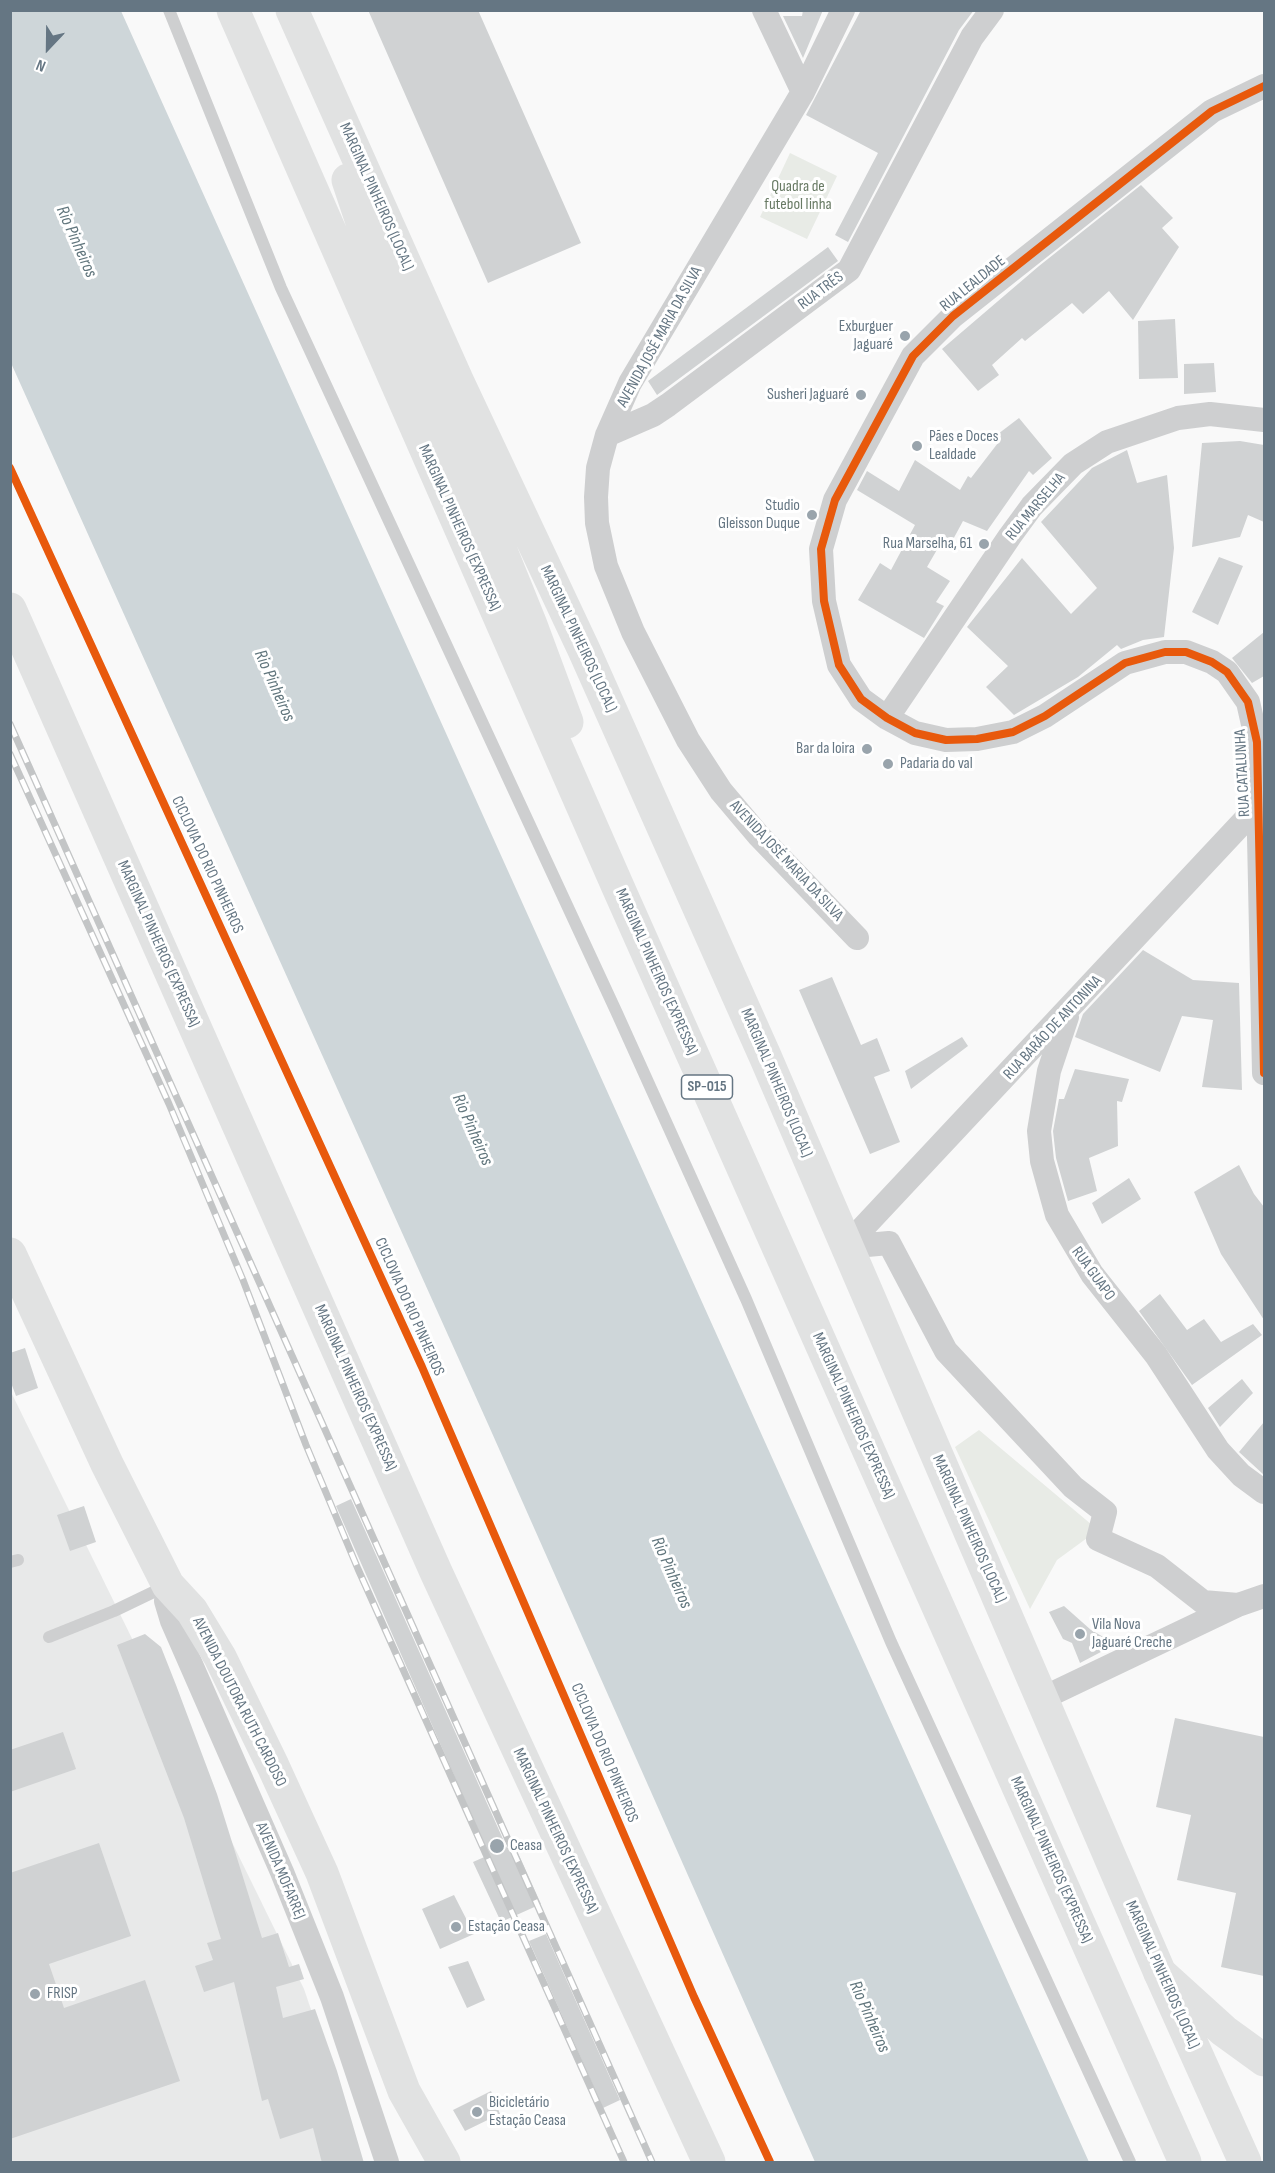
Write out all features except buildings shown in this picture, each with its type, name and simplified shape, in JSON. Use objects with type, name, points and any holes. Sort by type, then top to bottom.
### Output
[{"type":"main road","name":"MARGINAL PINHEIROS (EXPRESSA)","points":[[233,10],[618,887],[1185,2163]]},
{"type":"main road","name":"MARGINAL PINHEIROS (LOCAL)","points":[[292,10],[457,380],[641,778],[765,1056],[845,1247],[1043,1698],[1160,1973],[1245,2163]]},
{"type":"main road","points":[[330,94],[348,181],[364,228],[465,462],[531,625],[584,768],[618,887]]},
{"type":"main road","name":"MARGINAL PINHEIROS (EXPRESSA)","points":[[10,609],[436,1572],[709,2163]]},
{"type":"main road","name":"AVENIDA DOUTORA RUTH CARDOSO","points":[[10,1254],[103,1454],[168,1585],[192,1611],[219,1657],[322,1873],[404,2091],[444,2163]]},
{"type":"main road","points":[[1160,1973],[1224,2031],[1264,2060]]},
{"type":"street","points":[[764,10],[803,92]]},
{"type":"street","name":"AVENIDA JOSÉ MARIA DA SILVA","points":[[843,10],[803,92],[630,383],[607,435],[598,468],[597,523],[606,566],[651,670],[688,740],[721,790],[759,836],[857,938]]},
{"type":"street","name":"RUA TRÊS","points":[[607,435],[653,415],[668,405],[849,270],[972,37],[992,10]]},
{"type":"street","name":"RUA LEALDADE","points":[[886,718],[861,699],[839,665],[824,601],[821,549],[835,500],[913,356],[953,316],[1212,111],[1264,86]]},
{"type":"street","name":"RUA MARSELHA","points":[[886,718],[1032,506],[1073,464],[1107,442],[1178,418],[1210,414],[1264,420]]},
{"type":"street","name":"RUA CATALUNHA","points":[[886,718],[915,733],[946,740],[977,739],[1013,732],[1045,716],[1125,663],[1165,652],[1186,652],[1212,662],[1227,672],[1248,702],[1257,742],[1264,1073]]},
{"type":"street","name":"RUA BARÃO DE ANTONINA","points":[[845,1247],[1069,1011],[1258,806]]},
{"type":"street","name":"RUA GUAPO","points":[[1069,1011],[1049,1071],[1038,1131],[1042,1161],[1057,1215],[1092,1274],[1156,1355],[1218,1450],[1240,1475],[1264,1492]]},
{"type":"street","points":[[845,1247],[889,1244],[946,1351],[1073,1487],[1105,1512],[1098,1539],[1157,1566],[1203,1602],[1238,1605]]},
{"type":"street","name":"AVENIDA MOFARREJ","points":[[168,1585],[166,1601],[172,1621],[282,1872],[332,1997],[387,2163]]},
{"type":"street","points":[[1043,1698],[1238,1605],[1264,1596]]},
{"type":"lane","points":[[169,10],[281,288],[616,1011],[746,1299],[891,1642],[1130,2163]]},
{"type":"lane","points":[[49,1637],[114,1611],[168,1585]]},
{"type":"shaded area","points":[[10,1390],[304,1989],[363,2162],[11,2162]]},
{"type":"green space","name":"Quadra de futebol linha","points":[[790,153],[837,176],[807,239],[760,217]]},
{"type":"green space","points":[[979,1430],[1098,1530],[1057,1560],[1030,1609],[955,1447]]},
{"type":"water","name":"Rio Pinheiros","points":[[10,11],[121,11],[1089,2162],[815,2162],[488,1424],[11,363]]},
{"type":"railway","points":[[10,724],[652,2162]]},
{"type":"railway","points":[[10,754],[169,1104],[243,1280],[306,1445],[358,1569],[624,2162]]},
{"type":"cycle path","points":[[1264,86],[1212,111],[953,316],[913,356],[835,500],[821,549],[824,601],[839,665],[861,699],[887,718],[915,733],[946,740],[977,739],[1013,732],[1045,716],[1125,663],[1165,652],[1186,652],[1212,662],[1227,672],[1248,702],[1257,742],[1264,1073]]},
{"type":"cycle path","name":"CICLOVIA DO RIO PINHEIROS","points":[[10,468],[422,1367],[694,1997],[770,2162]]},
{"type":"place","name":"Exburguer Jaguaré","points":[[905,336]]},
{"type":"place","name":"Susheri Jaguaré","points":[[861,395]]},
{"type":"place","name":"Pães e Doces Lealdade","points":[[917,446]]},
{"type":"place","name":"Studio Gleisson Duque","points":[[812,515]]},
{"type":"place","name":"Rua Marselha, 61","points":[[984,544]]},
{"type":"place","name":"Bar da loira","points":[[867,749]]},
{"type":"place","name":"Padaria do val","points":[[888,764]]},
{"type":"place","name":"Vila Nova Jaguaré Creche","points":[[1080,1634]]},
{"type":"place","name":"Ceasa","points":[[497,1846]]},
{"type":"place","name":"Estação Ceasa","points":[[456,1927]]},
{"type":"place","name":"FRISP","points":[[35,1994]]},
{"type":"place","name":"Bicicletário Estação Ceasa","points":[[477,2112]]}]
